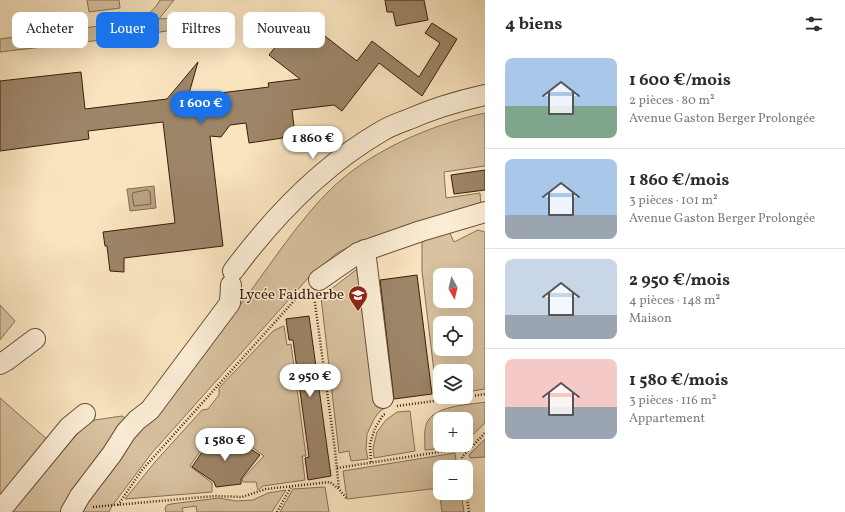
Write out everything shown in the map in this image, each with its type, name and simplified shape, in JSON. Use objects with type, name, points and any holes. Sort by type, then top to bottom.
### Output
[{"type":"street","points":[[72,511],[80,496],[112,454],[126,432],[137,420],[150,410],[230,303],[232,278],[276,217],[341,157],[384,130],[438,108],[464,100],[485,96]]},
{"type":"street","points":[[316,282],[358,252],[485,212]]},
{"type":"street","points":[[365,250],[389,405]]},
{"type":"street","points":[[0,364],[35,339]]},
{"type":"street","points":[[0,511],[69,427],[85,414]]},
{"type":"path","points":[[118,505],[142,470],[302,292],[316,282],[339,489]]},
{"type":"path","points":[[473,396],[485,394]]},
{"type":"path","points":[[371,462],[370,444],[375,428],[389,405],[433,400]]},
{"type":"path","points":[[473,445],[485,433]]},
{"type":"path","points":[[337,468],[438,452]]},
{"type":"path","points":[[72,511],[215,496],[242,497],[266,489],[330,482],[339,489],[347,499]]},
{"type":"path","points":[[277,512],[291,486]]},
{"type":"path","points":[[467,500],[469,512]]},
{"type":"shaded area","points":[[87,0],[119,0],[120,8],[89,12]]},
{"type":"shaded area","points":[[160,0],[174,0],[159,19],[159,12],[149,12]]},
{"type":"shaded area","points":[[167,18],[167,31],[159,32],[159,19]]},
{"type":"shaded area","points":[[96,26],[96,41],[88,42],[88,27]]},
{"type":"shaded area","points":[[12,37],[12,48],[34,48],[0,52],[0,39]]},
{"type":"shaded area","points":[[485,113],[485,166],[444,172],[446,198],[480,193],[481,206],[357,243],[337,253],[309,277],[151,454],[109,512],[12,512],[88,421],[122,416],[142,429],[236,310],[297,227],[329,191],[345,177],[381,152],[422,132],[464,118]]},
{"type":"shaded area","points":[[448,229],[454,242],[478,230],[485,232],[485,389],[473,391],[473,364],[433,364],[422,271],[422,237]]},
{"type":"shaded area","points":[[357,269],[374,402],[390,400],[390,405],[380,411],[374,419],[367,434],[366,449],[368,459],[351,461],[349,451],[339,453],[321,297]]},
{"type":"shaded area","points":[[0,305],[15,321],[0,340]]},
{"type":"shaded area","points":[[284,326],[287,345],[291,344],[306,456],[302,456],[305,480],[263,486],[258,490],[256,482],[243,482],[242,479],[264,456],[236,435],[209,438],[190,466],[212,483],[212,492],[125,499],[155,462],[202,410],[208,409],[219,395],[219,388],[273,331]]},
{"type":"shaded area","points":[[0,398],[48,440],[0,496]]},
{"type":"shaded area","points":[[485,402],[485,423],[473,434],[473,412],[438,412],[455,406]]},
{"type":"shaded area","points":[[410,411],[415,451],[374,458],[373,448],[377,432],[386,420],[397,412]]},
{"type":"shaded area","points":[[433,415],[433,449],[425,450],[426,426],[429,419]]},
{"type":"shaded area","points":[[485,439],[485,457],[470,458],[469,455]]},
{"type":"shaded area","points":[[455,453],[456,460],[433,460],[433,489],[347,499],[343,471]]},
{"type":"shaded area","points":[[325,487],[329,512],[280,512],[293,489]]},
{"type":"shaded area","points":[[286,490],[272,512],[197,512],[196,506],[182,508],[183,512],[166,512],[165,508],[167,505],[171,504],[219,498],[236,501],[253,500],[268,493]]},
{"type":"shaded area","points":[[440,500],[462,500],[464,512],[442,512]]},
{"type":"water","points":[[154,186],[156,208],[130,211],[127,189]]},
{"type":"building","points":[[385,0],[424,0],[428,20],[396,26],[393,12],[387,12]]},
{"type":"building","points":[[432,23],[457,39],[422,96],[379,63],[342,111],[334,105],[292,110],[295,135],[249,143],[246,123],[230,125],[221,137],[210,136],[223,246],[124,258],[124,272],[110,271],[107,246],[105,246],[103,232],[175,223],[163,122],[88,131],[89,139],[0,151],[0,81],[81,72],[85,109],[167,99],[198,62],[188,97],[269,87],[268,83],[300,79],[269,55],[274,48],[325,48],[325,36],[357,61],[372,41],[419,77],[440,43],[425,33]]},
{"type":"building","points":[[485,170],[485,190],[454,194],[451,175]]},
{"type":"building","points":[[417,275],[432,394],[394,399],[380,280]]},
{"type":"building","points":[[309,316],[331,476],[308,480],[305,458],[309,457],[293,340],[289,340],[286,319]]},
{"type":"building","points":[[233,438],[260,455],[241,479],[241,484],[216,487],[214,482],[192,467],[210,440]]},
{"type":"place","name":"Lycée Faidherbe","points":[[358,312]]}]
